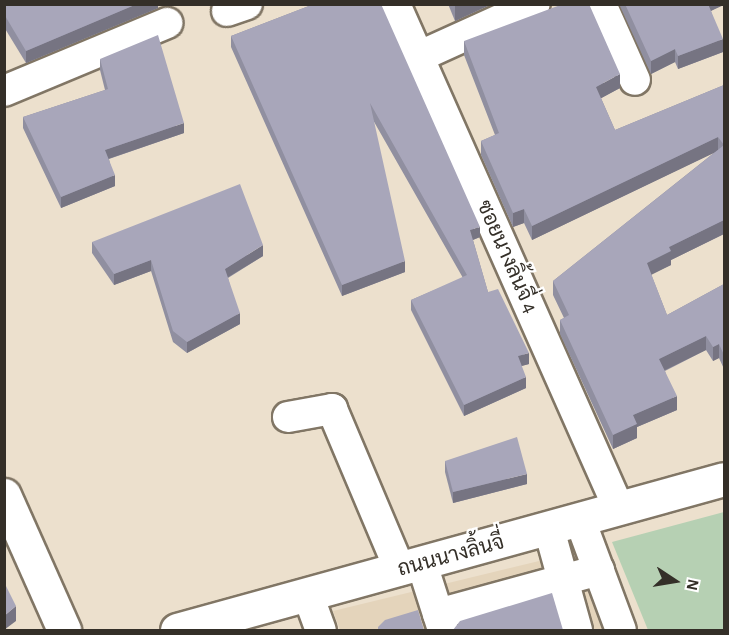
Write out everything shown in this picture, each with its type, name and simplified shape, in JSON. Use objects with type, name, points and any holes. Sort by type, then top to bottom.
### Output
[{"type":"main road","name":"ถนนนางลิ้นจี่","points":[[177,630],[724,479]]},
{"type":"main road","points":[[8,513],[64,630]]},
{"type":"street","name":"ซอยนางลิ้นจี่ 4","points":[[395,4],[619,509]]},
{"type":"street","points":[[418,57],[535,4]]},
{"type":"street","points":[[602,4],[635,80]]},
{"type":"street","points":[[4,91],[166,22]]},
{"type":"street","points":[[288,417],[332,409],[441,622],[516,603],[564,579],[598,570]]},
{"type":"street","points":[[565,524],[598,570],[621,630]]},
{"type":"street","points":[[565,524],[564,579],[577,630]]},
{"type":"street","points":[[308,595],[321,630]]},
{"type":"shaded area","points":[[593,548],[613,630],[340,630],[333,611]]},
{"type":"green space","points":[[724,512],[724,630],[648,630],[612,542]]},
{"type":"building","points":[[4,4],[137,4],[26,51],[4,14]]},
{"type":"building","points":[[314,4],[381,4],[480,227],[470,230],[488,292],[498,289],[529,353],[518,356],[526,377],[464,405],[411,300],[467,275],[370,103],[405,261],[342,285],[231,36]]},
{"type":"building","points":[[563,4],[589,4],[620,74],[596,87],[615,130],[724,85],[724,145],[718,137],[532,226],[524,209],[513,213],[481,141],[499,133],[464,41]]},
{"type":"building","points":[[625,4],[708,4],[723,39],[678,56],[675,49],[651,61]]},
{"type":"building","points":[[158,35],[184,123],[105,150],[115,175],[61,197],[23,117],[108,89],[100,59]]},
{"type":"building","points":[[724,145],[724,220],[669,247],[671,251],[647,263],[667,315],[724,284],[724,355],[719,344],[713,347],[706,336],[659,359],[677,396],[633,415],[637,424],[613,435],[560,320],[569,315],[553,281]]},
{"type":"building","points":[[240,184],[263,245],[225,269],[240,313],[187,342],[173,331],[151,260],[114,274],[92,242]]},
{"type":"building","points":[[517,437],[527,474],[453,492],[445,461]]},
{"type":"building","points":[[4,582],[16,606],[4,616]]},
{"type":"building","points":[[552,593],[563,630],[453,630],[460,621]]},
{"type":"building","points":[[418,610],[424,630],[378,630],[385,620]]}]
